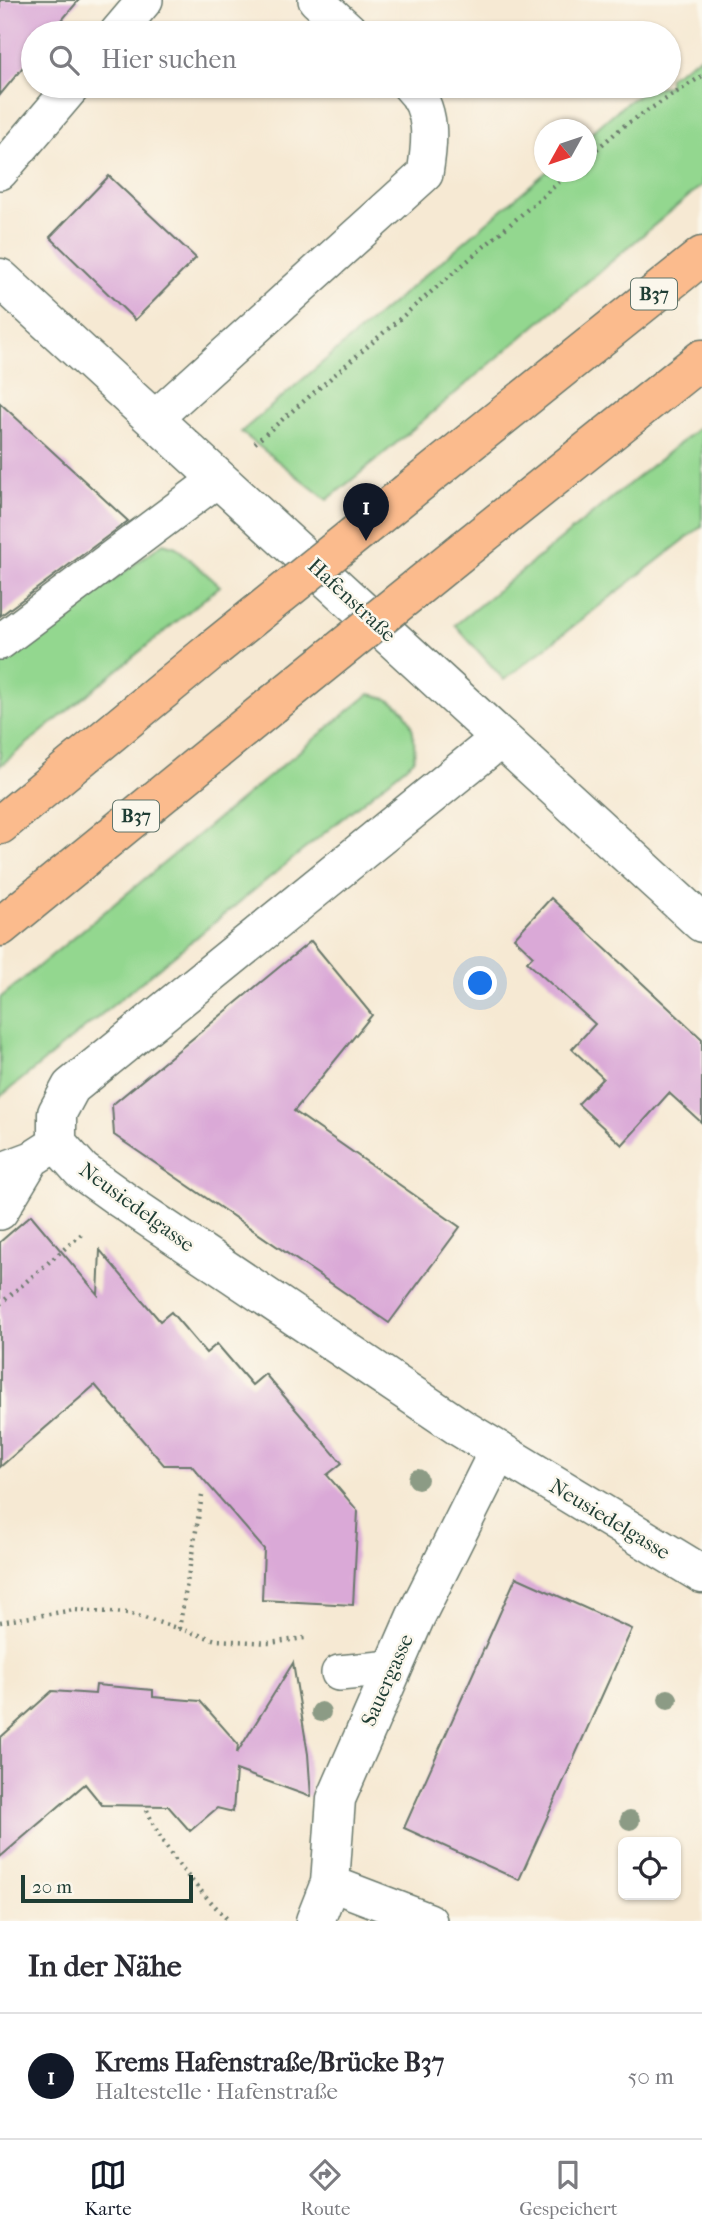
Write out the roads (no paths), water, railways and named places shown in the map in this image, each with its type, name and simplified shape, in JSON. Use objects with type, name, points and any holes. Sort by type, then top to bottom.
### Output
[{"type":"main road","name":"B37","points":[[0,825],[212,650],[702,256]]},
{"type":"main road","name":"B37","points":[[0,928],[702,359]]},
{"type":"street","name":"Hafenstraße","points":[[0,278],[702,923]]},
{"type":"street","points":[[44,1151],[57,1113],[71,1087],[501,738]]},
{"type":"street","name":"Neusiedelgasse","points":[[44,1151],[82,1171],[498,1452],[702,1574]]},
{"type":"street","name":"Sauergasse","points":[[315,1921],[330,1883],[336,1799],[392,1668],[498,1452]]},
{"type":"lane","points":[[127,21],[145,0]]},
{"type":"lane","points":[[316,0],[339,21]]},
{"type":"lane","points":[[0,172],[63,98]]},
{"type":"lane","points":[[155,418],[425,174],[431,138],[421,98]]},
{"type":"lane","points":[[0,642],[219,478]]},
{"type":"lane","points":[[0,1171],[44,1151]]},
{"type":"lane","points":[[0,1212],[44,1151]]},
{"type":"lane","points":[[339,1673],[392,1668]]},
{"type":"lane","points":[[330,1883],[429,1921]]},
{"type":"place","name":"Krems Hafenstraße/Brücke B37","points":[[366,541]]}]
